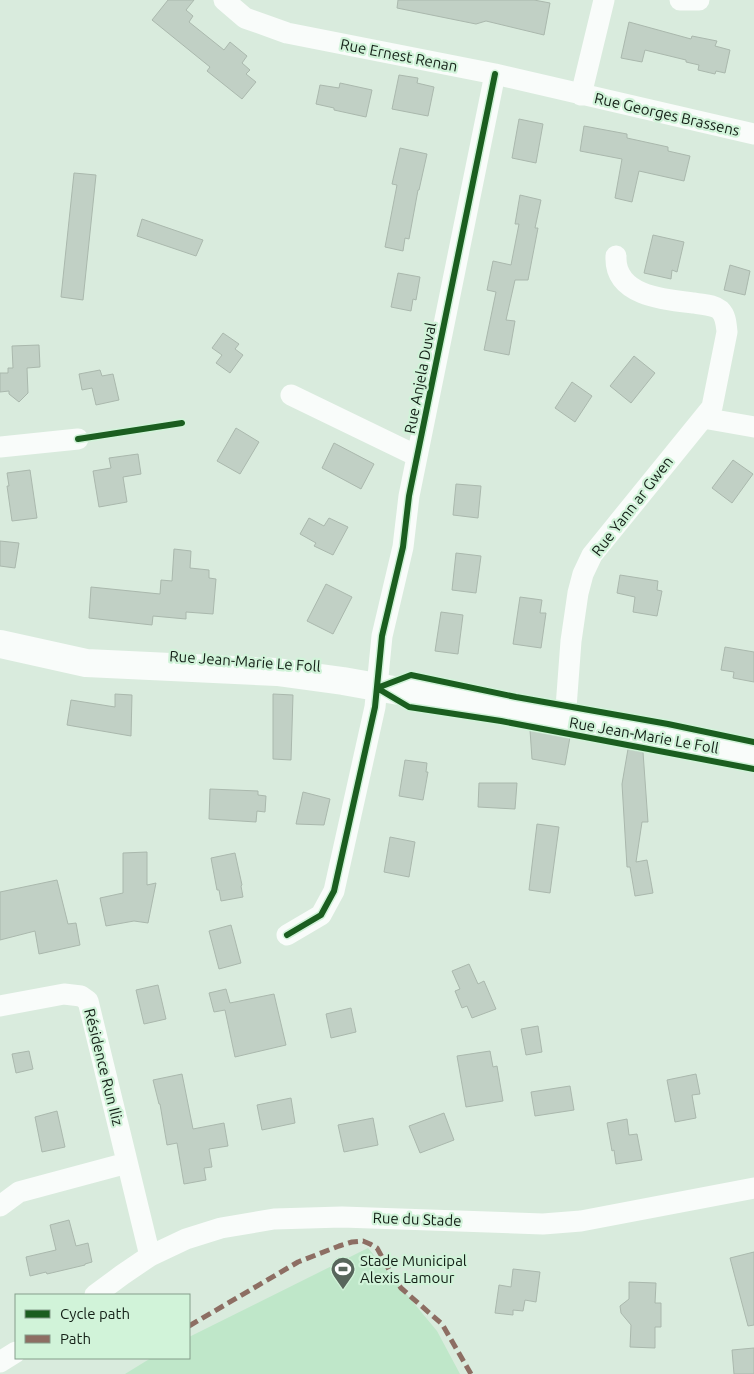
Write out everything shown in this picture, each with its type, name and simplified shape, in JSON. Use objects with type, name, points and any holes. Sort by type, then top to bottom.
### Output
[{"type":"main road","name":"Rue Jean-Marie Le Foll","points":[[0,644],[86,663],[277,672],[343,681],[754,754]]},
{"type":"street","name":"Rue Ernest Renan","points":[[224,0],[244,18],[287,33],[495,74],[581,95]]},
{"type":"street","points":[[581,95],[604,0]]},
{"type":"street","points":[[680,0],[699,0]]},
{"type":"street","name":"Rue Anjela Duval","points":[[287,935],[321,915],[334,891],[370,734],[382,636],[403,547],[409,496],[495,74]]},
{"type":"street","name":"Rue Georges Brassens","points":[[581,95],[754,134]]},
{"type":"street","name":"Rue Yann ar Gwen","points":[[565,721],[571,641],[578,593],[583,574],[592,555],[712,407],[727,332],[726,320],[721,311],[713,306],[645,295],[632,289],[618,272],[616,256]]},
{"type":"street","points":[[291,395],[417,456]]},
{"type":"street","points":[[703,418],[754,427]]},
{"type":"street","points":[[0,447],[78,439]]},
{"type":"street","name":"Résidence Run Iliz","points":[[0,1006],[64,994],[81,996],[88,1001],[150,1256]]},
{"type":"street","points":[[0,1206],[19,1192],[127,1163]]},
{"type":"street","name":"Rue du Stade","points":[[96,1294],[150,1256],[186,1239],[221,1228],[274,1219],[351,1217],[543,1224],[591,1219],[754,1188]]},
{"type":"street","points":[[0,1362],[15,1353]]},
{"type":"green space","name":"Stade Municipal Alexis Lamour","points":[[368,1248],[437,1331],[460,1374],[125,1374],[149,1359],[190,1359],[190,1337]]},
{"type":"building","points":[[168,0],[194,0],[186,10],[193,16],[189,22],[224,50],[230,42],[247,56],[242,63],[250,70],[246,74],[256,82],[242,99],[207,71],[210,67],[152,20]]},
{"type":"building","points":[[398,0],[534,0],[550,3],[544,35],[486,21],[476,24],[397,8]]},
{"type":"building","points":[[629,22],[691,39],[692,36],[717,41],[715,46],[730,50],[725,73],[716,71],[715,74],[698,70],[699,65],[686,62],[686,60],[645,50],[642,62],[621,58]]},
{"type":"building","points":[[399,75],[418,78],[417,83],[434,87],[428,116],[392,109]]},
{"type":"building","points":[[340,83],[372,90],[366,117],[316,104],[320,85],[339,88]]},
{"type":"building","points":[[519,119],[543,124],[536,163],[512,158]]},
{"type":"building","points":[[584,126],[627,134],[627,138],[668,147],[668,151],[690,156],[684,181],[639,171],[632,202],[615,198],[622,159],[580,151]]},
{"type":"building","points":[[400,148],[427,154],[409,239],[405,238],[403,251],[385,247],[397,185],[392,184]]},
{"type":"building","points":[[74,173],[96,175],[83,300],[61,297]]},
{"type":"building","points":[[520,195],[541,200],[535,228],[538,228],[528,280],[515,280],[506,320],[515,321],[509,355],[484,350],[496,292],[487,290],[493,261],[511,265],[519,224],[515,224]]},
{"type":"building","points":[[142,219],[203,240],[196,256],[137,236]]},
{"type":"building","points":[[653,235],[684,242],[677,272],[672,270],[671,279],[644,273]]},
{"type":"building","points":[[730,265],[750,271],[745,295],[724,290]]},
{"type":"building","points":[[398,273],[420,277],[416,300],[413,299],[411,311],[391,307]]},
{"type":"building","points":[[223,333],[239,344],[235,349],[243,355],[230,373],[216,363],[222,355],[212,348]]},
{"type":"building","points":[[39,345],[40,367],[27,368],[28,393],[19,402],[9,394],[9,391],[0,392],[0,373],[8,373],[8,368],[13,368],[12,346]]},
{"type":"building","points":[[634,356],[655,373],[631,403],[610,386]]},
{"type":"building","points":[[100,370],[102,376],[113,374],[119,400],[96,405],[92,388],[82,390],[79,374]]},
{"type":"building","points":[[572,382],[592,396],[575,422],[555,408]]},
{"type":"building","points":[[236,428],[259,442],[240,474],[217,461]]},
{"type":"building","points":[[334,443],[374,464],[361,489],[322,468]]},
{"type":"building","points":[[138,454],[141,474],[123,477],[127,502],[99,507],[93,471],[111,468],[109,458]]},
{"type":"building","points":[[733,460],[753,474],[732,503],[712,488]]},
{"type":"building","points":[[30,470],[37,518],[12,521],[7,473]]},
{"type":"building","points":[[456,484],[481,486],[478,518],[453,515]]},
{"type":"building","points":[[309,518],[324,526],[329,518],[348,527],[333,555],[314,546],[316,543],[300,534]]},
{"type":"building","points":[[0,541],[19,543],[15,568],[0,566]]},
{"type":"building","points":[[174,549],[191,551],[190,568],[209,570],[209,578],[216,579],[213,614],[186,612],[186,619],[153,616],[152,625],[89,618],[91,587],[160,594],[161,580],[172,581]]},
{"type":"building","points":[[456,553],[481,556],[476,593],[452,590]]},
{"type":"building","points":[[620,575],[658,581],[657,590],[662,591],[657,616],[633,612],[635,597],[617,593]]},
{"type":"building","points":[[326,584],[352,597],[333,634],[307,621]]},
{"type":"building","points":[[520,597],[542,600],[540,613],[546,613],[541,648],[513,644]]},
{"type":"building","points":[[441,612],[463,615],[458,654],[435,651]]},
{"type":"building","points":[[725,647],[754,652],[754,682],[733,678],[734,672],[721,670]]},
{"type":"building","points":[[115,694],[132,695],[131,736],[67,725],[71,700],[115,707]]},
{"type":"building","points":[[273,694],[293,695],[291,760],[273,759]]},
{"type":"building","points":[[530,730],[570,737],[565,765],[532,759]]},
{"type":"building","points":[[628,749],[643,752],[648,822],[642,822],[636,862],[647,860],[653,893],[635,896],[630,867],[627,867],[622,784]]},
{"type":"building","points":[[405,760],[427,763],[426,772],[428,772],[423,800],[399,796]]},
{"type":"building","points":[[479,783],[517,783],[515,809],[478,807]]},
{"type":"building","points":[[210,789],[258,791],[258,795],[266,796],[265,812],[257,811],[256,822],[209,819]]},
{"type":"building","points":[[303,792],[330,799],[324,825],[296,824]]},
{"type":"building","points":[[537,824],[559,827],[550,893],[529,890]]},
{"type":"building","points":[[390,837],[415,842],[409,877],[384,872]]},
{"type":"building","points":[[147,852],[147,885],[156,883],[148,923],[134,921],[106,926],[100,898],[123,893],[123,853]]},
{"type":"building","points":[[235,853],[243,897],[221,901],[211,858]]},
{"type":"building","points":[[57,880],[68,924],[76,923],[80,945],[39,954],[35,931],[0,940],[0,892]]},
{"type":"building","points":[[231,925],[241,963],[219,969],[209,931]]},
{"type":"building","points":[[469,964],[478,984],[484,981],[496,1009],[472,1018],[467,1006],[462,1008],[455,991],[460,989],[452,971]]},
{"type":"building","points":[[158,985],[166,1019],[144,1024],[136,990]]},
{"type":"building","points":[[226,989],[230,1003],[274,994],[286,1045],[235,1057],[225,1010],[214,1012],[209,993]]},
{"type":"building","points":[[351,1008],[356,1032],[331,1038],[326,1014]]},
{"type":"building","points":[[538,1026],[542,1052],[526,1055],[521,1029]]},
{"type":"building","points":[[29,1051],[33,1069],[16,1073],[12,1054]]},
{"type":"building","points":[[490,1051],[493,1067],[497,1066],[503,1101],[466,1107],[457,1056]]},
{"type":"building","points":[[182,1074],[193,1129],[224,1123],[228,1146],[209,1149],[212,1167],[204,1168],[206,1180],[184,1184],[177,1143],[167,1145],[160,1104],[153,1080]]},
{"type":"building","points":[[696,1074],[700,1094],[692,1095],[696,1118],[675,1122],[667,1080]]},
{"type":"building","points":[[570,1086],[574,1110],[535,1116],[531,1092]]},
{"type":"building","points":[[291,1098],[295,1123],[262,1130],[257,1105]]},
{"type":"building","points":[[57,1111],[65,1147],[42,1152],[35,1117]]},
{"type":"building","points":[[444,1113],[454,1140],[420,1153],[409,1126]]},
{"type":"building","points":[[373,1118],[378,1145],[344,1152],[338,1125]]},
{"type":"building","points":[[627,1119],[629,1135],[637,1134],[642,1160],[616,1164],[607,1123]]},
{"type":"building","points":[[69,1220],[76,1246],[88,1243],[92,1262],[47,1274],[46,1272],[30,1276],[26,1257],[56,1250],[50,1225]]},
{"type":"building","points":[[754,1252],[754,1325],[748,1326],[730,1258]]},
{"type":"building","points":[[513,1269],[540,1272],[536,1302],[525,1300],[523,1311],[513,1310],[513,1315],[495,1313],[499,1285],[511,1287]]},
{"type":"building","points":[[629,1282],[656,1283],[655,1303],[661,1303],[661,1327],[655,1327],[655,1348],[630,1347],[631,1325],[621,1313],[620,1306],[629,1299]]},
{"type":"building","points":[[754,1348],[754,1374],[734,1374],[732,1350]]},
{"type":"marked path","points":[[190,1325],[298,1262],[339,1246],[363,1241],[377,1248],[401,1288],[442,1324],[471,1374]]},
{"type":"cycle path","points":[[287,935],[321,915],[334,891],[375,707],[382,636],[403,547],[409,496],[495,74]]},
{"type":"cycle path","points":[[78,439],[182,423]]},
{"type":"cycle path","points":[[754,742],[411,675],[377,688],[409,707],[501,721],[754,769]]},
{"type":"place","name":"Stade Municipal Alexis Lamour","points":[[343,1290]]}]
